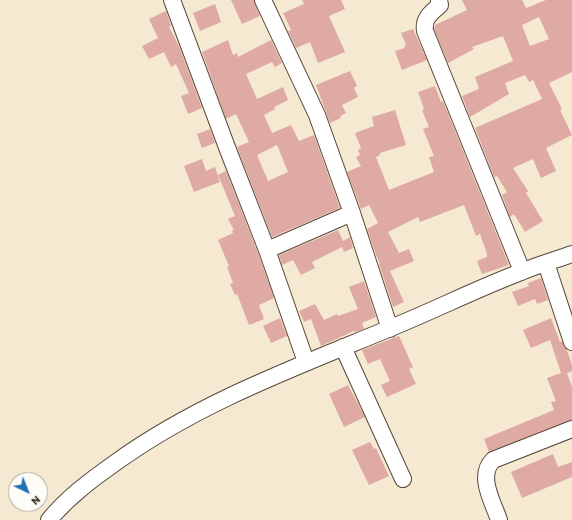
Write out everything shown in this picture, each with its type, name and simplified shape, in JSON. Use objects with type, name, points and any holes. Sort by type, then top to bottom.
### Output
[{"type":"street","points":[[172,0],[267,250],[306,362]]},
{"type":"street","points":[[263,0],[318,115],[390,329]]},
{"type":"street","points":[[438,0],[440,5],[426,19],[424,24],[425,31],[522,271]]},
{"type":"street","points":[[267,250],[352,213]]},
{"type":"street","points":[[50,520],[70,498],[101,473],[157,435],[204,410],[264,380],[306,362],[390,329],[522,271],[572,254]]},
{"type":"street","points":[[546,263],[572,342]]},
{"type":"street","points":[[343,347],[403,479]]},
{"type":"street","points":[[499,520],[486,482],[486,471],[493,460],[572,429]]},
{"type":"building","points":[[231,0],[254,0],[260,16],[242,24]]},
{"type":"building","points":[[302,0],[341,0],[345,9],[329,16],[345,52],[318,63],[310,42],[296,48],[288,31],[291,30],[283,13],[304,4]]},
{"type":"building","points":[[462,0],[522,0],[526,8],[546,0],[572,0],[572,72],[549,83],[562,109],[560,110],[572,135],[546,148],[556,171],[541,178],[533,159],[513,168],[528,191],[526,193],[543,221],[525,232],[514,214],[510,217],[502,195],[507,192],[497,176],[494,177],[475,128],[542,99],[533,80],[529,82],[525,75],[505,83],[509,94],[470,117],[462,96],[479,89],[475,77],[513,61],[503,36],[472,47],[474,49],[448,63],[434,29],[435,25],[467,10]],"holes":[[[539,17],[549,39],[530,46],[522,25]]]},
{"type":"building","points":[[215,4],[221,22],[200,31],[193,13]]},
{"type":"building","points":[[166,11],[171,26],[169,27],[179,46],[202,108],[188,114],[181,96],[189,93],[176,64],[171,67],[164,52],[149,59],[142,46],[158,38],[149,19]]},
{"type":"building","points":[[413,29],[427,60],[402,70],[395,51],[405,48],[404,46],[406,45],[401,33]]},
{"type":"building","points":[[228,40],[233,55],[237,53],[238,57],[271,40],[282,63],[275,67],[272,62],[246,74],[257,99],[283,87],[288,100],[274,107],[275,109],[264,115],[272,133],[291,125],[299,141],[314,135],[340,208],[272,237],[237,147],[249,142],[236,114],[226,119],[202,52]],"holes":[[[277,145],[288,172],[268,181],[257,155]]]},
{"type":"building","points":[[350,71],[357,86],[354,88],[358,97],[342,105],[346,113],[340,116],[341,118],[330,123],[316,85]]},
{"type":"building","points":[[435,86],[441,102],[443,101],[509,265],[482,274],[477,261],[487,257],[487,254],[480,234],[476,236],[464,205],[420,222],[418,217],[388,232],[399,253],[409,249],[414,261],[390,271],[404,302],[393,307],[380,264],[367,229],[378,223],[369,205],[361,209],[347,172],[361,166],[356,157],[360,155],[358,150],[361,148],[355,133],[374,126],[372,117],[395,110],[406,145],[380,153],[380,155],[376,157],[389,190],[434,172],[429,157],[434,156],[423,129],[429,127],[422,110],[424,109],[418,92]]},
{"type":"building","points":[[210,129],[215,143],[202,148],[197,134]]},
{"type":"building","points":[[202,159],[206,171],[215,167],[220,182],[194,192],[184,166]]},
{"type":"building","points":[[226,171],[274,298],[259,305],[264,319],[249,325],[237,294],[235,295],[230,284],[233,283],[227,267],[229,266],[218,240],[233,233],[232,230],[234,230],[228,219],[235,216],[218,175]]},
{"type":"building","points":[[338,230],[343,241],[350,237],[353,248],[344,252],[342,247],[312,262],[315,268],[301,275],[293,260],[282,265],[279,255]]},
{"type":"building","points":[[541,278],[548,300],[537,304],[535,299],[518,306],[512,292],[529,286],[528,283]]},
{"type":"building","points":[[364,281],[376,317],[362,323],[364,329],[354,331],[321,346],[311,319],[304,322],[299,311],[315,304],[324,320],[337,314],[338,316],[358,309],[349,287]]},
{"type":"building","points":[[280,318],[287,336],[271,343],[263,326]]},
{"type":"building","points":[[551,318],[560,342],[562,341],[567,350],[572,365],[572,371],[567,373],[572,387],[572,420],[489,452],[484,439],[554,410],[551,402],[556,401],[547,378],[561,373],[550,340],[531,348],[523,330]]},
{"type":"building","points":[[399,336],[413,367],[409,369],[416,384],[387,397],[381,385],[390,381],[380,359],[368,364],[362,350]]},
{"type":"building","points":[[348,385],[365,417],[344,427],[329,394]]},
{"type":"building","points":[[370,442],[374,449],[376,448],[389,476],[369,485],[352,450]]},
{"type":"building","points":[[553,454],[558,467],[572,462],[572,477],[522,498],[511,472]]}]
